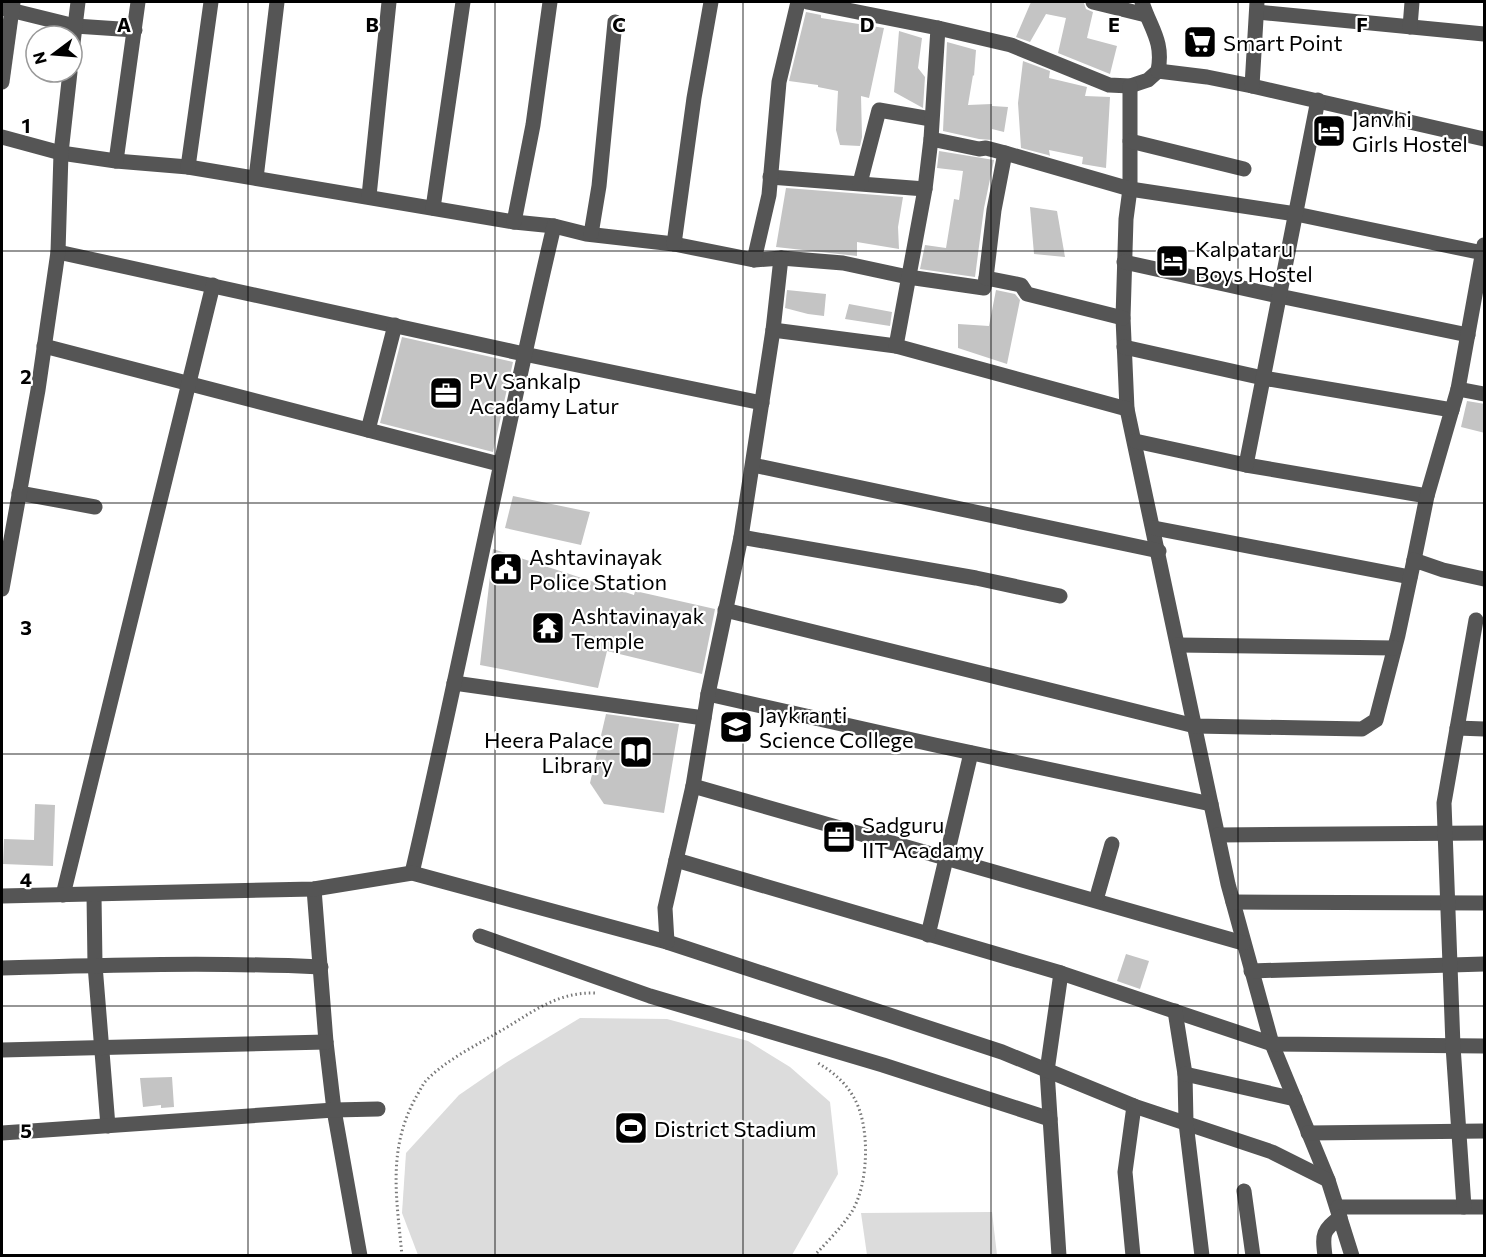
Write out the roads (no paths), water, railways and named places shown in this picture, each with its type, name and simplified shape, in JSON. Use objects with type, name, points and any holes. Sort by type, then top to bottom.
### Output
[{"type":"street","points":[[75,24],[78,2]]},
{"type":"street","points":[[116,161],[138,2]]},
{"type":"street","points":[[188,168],[211,2]]},
{"type":"street","points":[[256,178],[277,2]]},
{"type":"street","points":[[369,196],[389,2]]},
{"type":"street","points":[[433,207],[463,2]]},
{"type":"street","points":[[514,222],[540,79],[550,2]]},
{"type":"street","points":[[674,244],[694,98],[711,2]]},
{"type":"street","points":[[754,260],[769,195],[779,82],[798,2]]},
{"type":"street","points":[[807,2],[877,8],[938,28],[1011,45],[1108,85],[1130,86],[1148,80],[1158,71],[1161,57],[1144,8],[1093,2]]},
{"type":"street","points":[[1410,27],[1412,2]]},
{"type":"street","points":[[2,82],[9,7],[68,24]]},
{"type":"street","points":[[1252,86],[1257,7],[1410,27],[1485,34]]},
{"type":"street","points":[[591,234],[599,186],[615,22]]},
{"type":"street","points":[[84,27],[135,30]]},
{"type":"street","points":[[896,346],[931,139],[938,28]]},
{"type":"street","points":[[1158,71],[1252,86],[1485,139]]},
{"type":"street","points":[[2,589],[8,522],[19,493],[58,252],[61,153],[69,84]]},
{"type":"street","points":[[1130,86],[1130,189],[1124,262],[1123,318],[1127,409],[1211,804],[1251,971],[1272,1044],[1328,1180],[1352,1256]]},
{"type":"street","points":[[1246,465],[1318,100]]},
{"type":"street","points":[[861,183],[879,110],[931,119]]},
{"type":"street","points":[[725,610],[1195,726],[1362,729],[1376,720],[1427,496],[1458,389],[1468,335],[1479,308],[1484,249],[1296,214],[1130,189],[986,148],[978,149],[931,139]]},
{"type":"street","points":[[2,140],[61,153],[256,178],[514,222],[674,244],[754,260],[781,258],[843,263],[908,277],[984,288],[994,210],[1005,153]]},
{"type":"street","points":[[1130,141],[1244,169]]},
{"type":"street","points":[[770,177],[924,189]]},
{"type":"street","points":[[412,873],[499,464],[554,226]]},
{"type":"street","points":[[58,252],[524,354],[762,403]]},
{"type":"street","points":[[667,942],[665,908],[693,786],[708,694],[741,537],[773,330],[781,258]]},
{"type":"street","points":[[1124,262],[1279,297],[1468,335]]},
{"type":"street","points":[[986,278],[1021,285],[1027,294],[1123,318]]},
{"type":"street","points":[[63,896],[213,285]]},
{"type":"street","points":[[369,430],[395,326]]},
{"type":"street","points":[[773,330],[896,346],[1127,409]]},
{"type":"street","points":[[44,346],[499,464]]},
{"type":"street","points":[[1124,347],[1263,378],[1452,410]]},
{"type":"street","points":[[1458,389],[1485,394]]},
{"type":"street","points":[[1135,441],[1246,465],[1427,496]]},
{"type":"street","points":[[753,465],[1159,551]]},
{"type":"street","points":[[19,493],[95,507]]},
{"type":"street","points":[[1154,528],[1410,577]]},
{"type":"street","points":[[741,537],[936,571],[1060,596]]},
{"type":"street","points":[[1414,560],[1443,570],[1485,579]]},
{"type":"street","points":[[1464,1207],[1453,1046],[1444,803],[1476,620]]},
{"type":"street","points":[[1178,645],[1394,648]]},
{"type":"street","points":[[454,683],[704,718]]},
{"type":"street","points":[[708,694],[1211,804]]},
{"type":"street","points":[[1457,728],[1485,729]]},
{"type":"street","points":[[928,935],[971,753]]},
{"type":"street","points":[[693,786],[1244,943]]},
{"type":"street","points":[[1218,835],[1485,833]]},
{"type":"street","points":[[1096,900],[1112,844]]},
{"type":"street","points":[[676,860],[1061,973],[1272,1044],[1485,1046]]},
{"type":"street","points":[[2,896],[315,889],[412,873],[667,942],[1002,1052],[1134,1106],[1272,1152],[1328,1180]]},
{"type":"street","points":[[315,889],[326,1042],[334,1110],[360,1256]]},
{"type":"street","points":[[94,895],[95,965],[108,1126]]},
{"type":"street","points":[[1233,902],[1485,903]]},
{"type":"street","points":[[480,936],[651,996],[883,1065],[1050,1119]]},
{"type":"street","points":[[2,968],[237,963],[321,967]]},
{"type":"street","points":[[1251,971],[1485,964]]},
{"type":"street","points":[[1059,1256],[1047,1071],[1061,973]]},
{"type":"street","points":[[1175,1011],[1185,1074],[1186,1123],[1202,1256]]},
{"type":"street","points":[[2,1050],[326,1042]]},
{"type":"street","points":[[1185,1074],[1295,1099]]},
{"type":"street","points":[[1133,1256],[1125,1172],[1134,1106]]},
{"type":"street","points":[[2,1133],[334,1110],[378,1109]]},
{"type":"street","points":[[1308,1133],[1485,1131]]},
{"type":"street","points":[[1244,1191],[1253,1256]]},
{"type":"street","points":[[1325,1256],[1323,1234],[1339,1212],[1485,1208]]},
{"type":"place","name":"Smart Point","points":[[1200,42]]},
{"type":"place","name":"Janvhi Girls Hostel","points":[[1329,131]]},
{"type":"place","name":"Kalpataru Boys Hostel","points":[[1172,261]]},
{"type":"place","name":"PV Sankalp Acadamy Latur","points":[[446,393]]},
{"type":"place","name":"Ashtavinayak Police Station","points":[[506,569]]},
{"type":"place","name":"Ashtavinayak Temple","points":[[548,628]]},
{"type":"place","name":"Jaykranti Science College","points":[[736,727]]},
{"type":"place","name":"Heera Palace Library","points":[[636,752]]},
{"type":"place","name":"Sadguru IIT Acadamy","points":[[839,837]]},
{"type":"place","name":"District Stadium","points":[[631,1128]]}]
